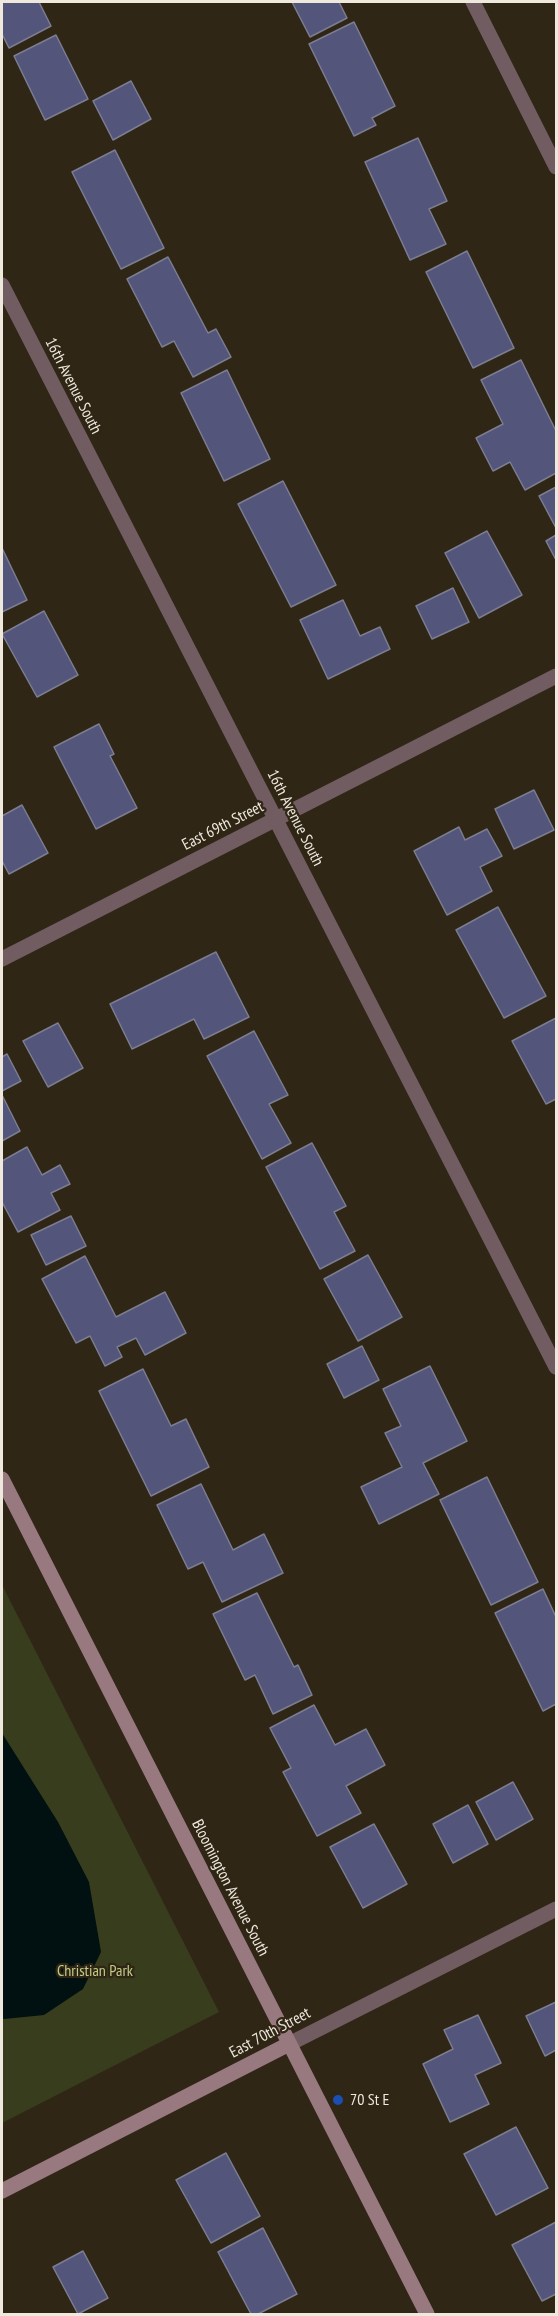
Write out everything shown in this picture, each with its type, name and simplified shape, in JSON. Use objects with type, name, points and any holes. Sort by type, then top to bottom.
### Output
[{"type":"street","points":[[472,2],[556,166]]},
{"type":"street","name":"16th Avenue South","points":[[2,285],[556,1367]]},
{"type":"street","name":"East 69th Street","points":[[2,959],[556,676]]},
{"type":"street","name":"Bloomington Avenue South","points":[[2,1479],[427,2314]]},
{"type":"street","name":"East 70th Street","points":[[2,2191],[556,1909]]},
{"type":"green space","name":"Christian Park","points":[[2,1585],[219,2012],[2,2123]]},
{"type":"shaded area","points":[[2,1733],[58,1822],[89,1882],[101,1952],[83,1989],[44,2015],[4,2019],[2,2018]]},
{"type":"building","points":[[2,2],[39,2],[51,26],[9,48],[2,34]]},
{"type":"building","points":[[292,2],[339,2],[347,18],[310,37]]},
{"type":"building","points":[[354,22],[395,106],[372,118],[376,125],[354,136],[309,44]]},
{"type":"building","points":[[56,35],[88,99],[45,120],[14,56]]},
{"type":"building","points":[[131,81],[151,119],[113,140],[93,101]]},
{"type":"building","points":[[418,138],[447,201],[429,209],[446,244],[410,260],[365,162]]},
{"type":"building","points":[[115,150],[164,248],[121,269],[72,172]]},
{"type":"building","points":[[467,251],[514,348],[473,368],[426,272]]},
{"type":"building","points":[[168,257],[208,333],[216,329],[231,357],[193,377],[174,341],[162,347],[127,279]]},
{"type":"building","points":[[521,360],[556,431],[556,473],[525,490],[510,462],[493,471],[476,438],[503,424],[481,380]]},
{"type":"building","points":[[227,370],[270,459],[224,481],[181,393]]},
{"type":"building","points":[[283,481],[336,585],[291,607],[238,504]]},
{"type":"building","points":[[556,487],[556,528],[539,496]]},
{"type":"building","points":[[487,531],[522,595],[479,618],[445,553]]},
{"type":"building","points":[[556,535],[556,560],[546,541]]},
{"type":"building","points":[[2,548],[27,600],[2,612]]},
{"type":"building","points":[[453,588],[469,622],[432,639],[416,606]]},
{"type":"building","points":[[343,600],[360,636],[380,627],[390,649],[328,679],[300,620]]},
{"type":"building","points":[[44,611],[78,675],[37,697],[2,634]]},
{"type":"building","points":[[99,724],[114,754],[110,756],[137,808],[96,829],[54,747]]},
{"type":"building","points":[[534,790],[554,830],[514,849],[495,809]]},
{"type":"building","points":[[22,805],[48,853],[9,874],[2,861],[2,816]]},
{"type":"building","points":[[459,827],[465,840],[487,829],[502,856],[480,867],[492,891],[447,915],[414,851]]},
{"type":"building","points":[[498,907],[546,996],[504,1018],[456,930]]},
{"type":"building","points":[[216,952],[249,1017],[204,1039],[194,1019],[132,1049],[110,1004]]},
{"type":"building","points":[[556,1018],[556,1099],[546,1104],[512,1041]]},
{"type":"building","points":[[58,1023],[83,1068],[48,1087],[23,1041]]},
{"type":"building","points":[[254,1031],[288,1095],[269,1104],[291,1143],[262,1159],[207,1056]]},
{"type":"building","points":[[7,1054],[21,1081],[2,1091],[2,1057]]},
{"type":"building","points":[[2,1095],[20,1131],[2,1141]]},
{"type":"building","points":[[312,1143],[346,1206],[334,1212],[355,1251],[320,1269],[266,1167]]},
{"type":"building","points":[[27,1147],[42,1175],[60,1165],[70,1184],[51,1193],[60,1210],[18,1232],[2,1202],[2,1161]]},
{"type":"building","points":[[71,1216],[86,1246],[46,1265],[31,1235]]},
{"type":"building","points":[[368,1255],[402,1317],[358,1341],[324,1279]]},
{"type":"building","points":[[85,1256],[116,1317],[165,1292],[186,1333],[145,1355],[136,1338],[117,1347],[122,1357],[105,1366],[90,1336],[76,1343],[42,1279]]},
{"type":"building","points":[[362,1346],[379,1380],[344,1398],[327,1364]]},
{"type":"building","points":[[430,1366],[467,1441],[423,1463],[439,1494],[379,1524],[361,1487],[402,1467],[385,1433],[401,1426],[383,1389]]},
{"type":"building","points":[[143,1369],[171,1426],[186,1419],[209,1467],[151,1496],[99,1391]]},
{"type":"building","points":[[487,1477],[538,1582],[491,1605],[440,1500]]},
{"type":"building","points":[[201,1484],[233,1550],[264,1534],[283,1573],[222,1602],[203,1562],[188,1569],[157,1505]]},
{"type":"building","points":[[543,1589],[556,1617],[556,1704],[543,1711],[495,1613]]},
{"type":"building","points":[[257,1593],[294,1667],[298,1665],[312,1695],[273,1714],[255,1675],[245,1680],[213,1614]]},
{"type":"building","points":[[314,1705],[335,1745],[366,1729],[385,1765],[346,1786],[361,1813],[317,1836],[283,1772],[291,1768],[270,1728]]},
{"type":"building","points":[[513,1782],[533,1819],[496,1840],[476,1802]]},
{"type":"building","points":[[468,1805],[488,1844],[453,1863],[433,1824]]},
{"type":"building","points":[[374,1824],[407,1884],[363,1908],[330,1847]]},
{"type":"building","points":[[556,2002],[556,2050],[545,2056],[526,2016]]},
{"type":"building","points":[[478,2015],[501,2063],[475,2075],[489,2104],[450,2122],[423,2064],[453,2049],[444,2030]]},
{"type":"building","points":[[516,2127],[548,2188],[496,2215],[464,2154]]},
{"type":"building","points":[[226,2153],[260,2216],[211,2243],[176,2180]]},
{"type":"building","points":[[556,2222],[556,2294],[542,2301],[512,2245]]},
{"type":"building","points":[[263,2228],[297,2294],[258,2314],[251,2314],[218,2252]]},
{"type":"building","points":[[83,2251],[108,2298],[78,2314],[53,2267]]},
{"type":"place","name":"70 St E","points":[[338,2100]]}]
